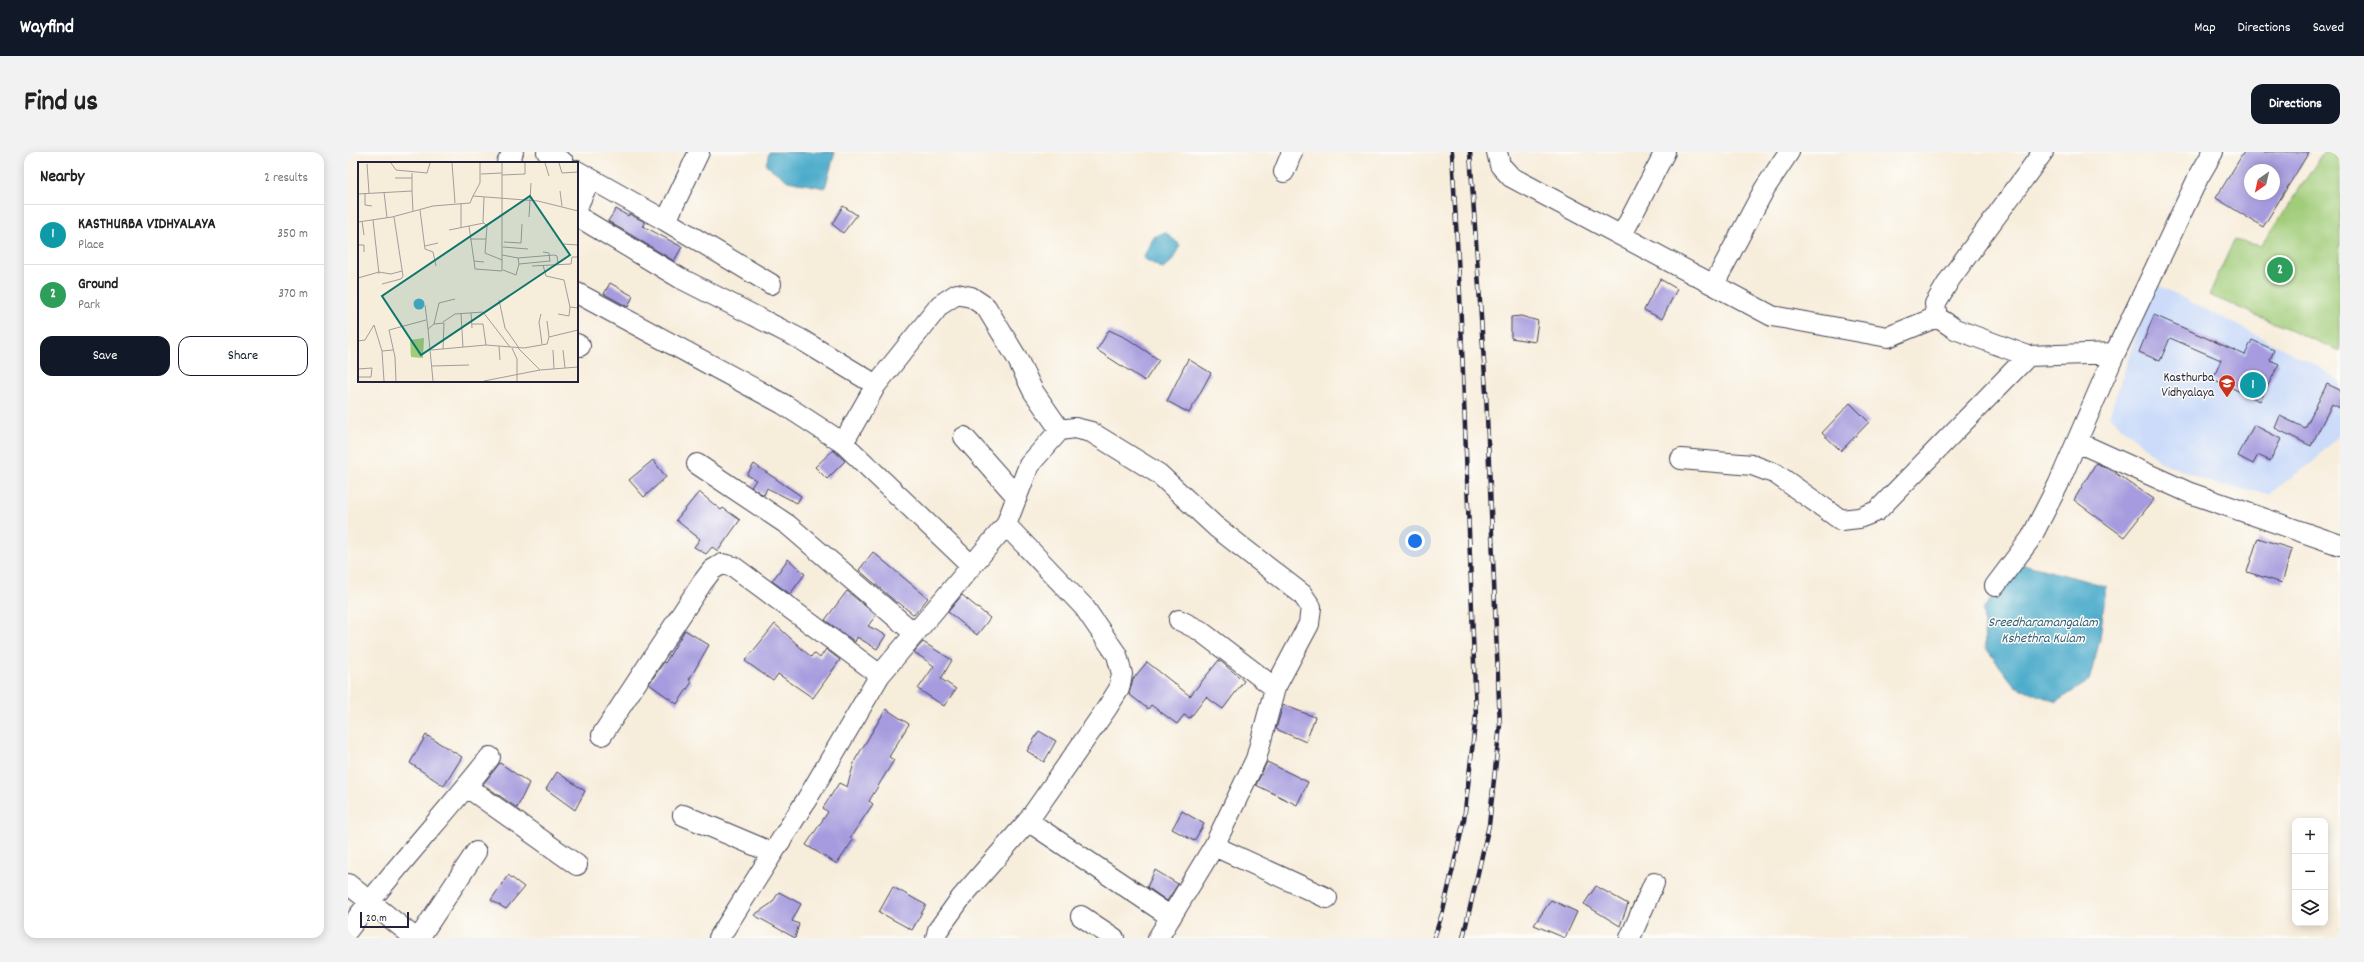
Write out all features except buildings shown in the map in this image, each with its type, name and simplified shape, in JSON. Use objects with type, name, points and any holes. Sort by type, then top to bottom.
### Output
[{"type":"street","points":[[508,162],[513,152]]},
{"type":"street","points":[[547,152],[562,162]]},
{"type":"street","points":[[666,221],[699,152]]},
{"type":"street","points":[[1284,172],[1292,152]]},
{"type":"street","points":[[1496,152],[1500,165],[1511,177],[1772,316],[1888,337],[1937,317]]},
{"type":"street","points":[[1622,235],[1665,152]]},
{"type":"street","points":[[1714,284],[1765,188],[1789,152]]},
{"type":"street","points":[[2042,152],[1950,279],[1934,304],[1937,317],[1955,329],[2028,356],[2115,353]]},
{"type":"street","points":[[1995,586],[2031,538],[2058,486],[2115,353],[2198,178],[2213,152]]},
{"type":"street","points":[[578,201],[583,175],[666,221],[771,284]]},
{"type":"street","points":[[578,217],[680,278],[800,339],[876,385]]},
{"type":"street","points":[[578,294],[783,404],[843,443],[972,566]]},
{"type":"street","points":[[843,443],[876,385],[940,305],[957,294],[971,297],[986,307],[1017,358],[1033,391],[1060,430]]},
{"type":"street","points":[[1681,459],[1752,466],[1776,474],[1841,520],[1859,518],[1876,511],[2028,356]]},
{"type":"street","points":[[719,938],[807,799],[880,675],[1006,525],[1029,465],[1060,430],[1075,428],[1091,432],[1158,474],[1216,528],[1302,594],[1311,607],[1309,624],[1275,688],[1256,759],[1214,846],[1158,938]]},
{"type":"street","points":[[964,437],[1017,497]]},
{"type":"street","points":[[2077,442],[2190,492],[2340,545]]},
{"type":"street","points":[[698,464],[788,525],[914,633]]},
{"type":"street","points":[[936,938],[938,930],[961,898],[1028,821],[1107,708],[1119,688],[1122,674],[1117,655],[1084,607],[1006,525]]},
{"type":"street","points":[[602,735],[702,583],[712,570],[722,564],[734,567],[880,675]]},
{"type":"street","points":[[1179,620],[1199,630],[1275,688]]},
{"type":"street","points":[[348,930],[369,901],[467,787],[490,757]]},
{"type":"street","points":[[467,787],[577,865]]},
{"type":"street","points":[[683,815],[772,853]]},
{"type":"street","points":[[1028,821],[1171,917]]},
{"type":"street","points":[[1214,846],[1327,898]]},
{"type":"street","points":[[419,938],[476,852]]},
{"type":"street","points":[[1630,938],[1654,883]]},
{"type":"street","points":[[348,884],[415,938]]},
{"type":"street","points":[[1081,916],[1114,938]]},
{"type":"shaded area","name":"Kasthurba Vidhyalaya","points":[[2154,283],[2319,367],[2340,381],[2340,434],[2314,461],[2269,494],[2215,484],[2161,462],[2109,416]]},
{"type":"green space","points":[[2324,152],[2340,152],[2340,351],[2209,295],[2234,240],[2261,246]]},
{"type":"water","points":[[769,152],[835,152],[825,188],[788,181],[766,165]]},
{"type":"water","points":[[1165,232],[1180,245],[1172,261],[1163,269],[1143,258],[1154,237]]},
{"type":"water","name":"Sreedharamangalam Kshethra Kulam","points":[[2019,563],[2106,586],[2100,639],[2089,681],[2056,702],[2015,686],[1985,647],[1983,609]]},
{"type":"railway","points":[[1434,938],[1443,911],[1464,820],[1476,715],[1460,295],[1452,152]]},
{"type":"railway","points":[[1463,938],[1489,825],[1500,725],[1486,392],[1470,152]]},
{"type":"place","name":"Ground","points":[[2280,270]]},
{"type":"place","name":"KASTHURBA VIDHYALAYA","points":[[2253,385]]},
{"type":"place","name":"Kasthurba Vidhyalaya","points":[[2227,398]]}]
